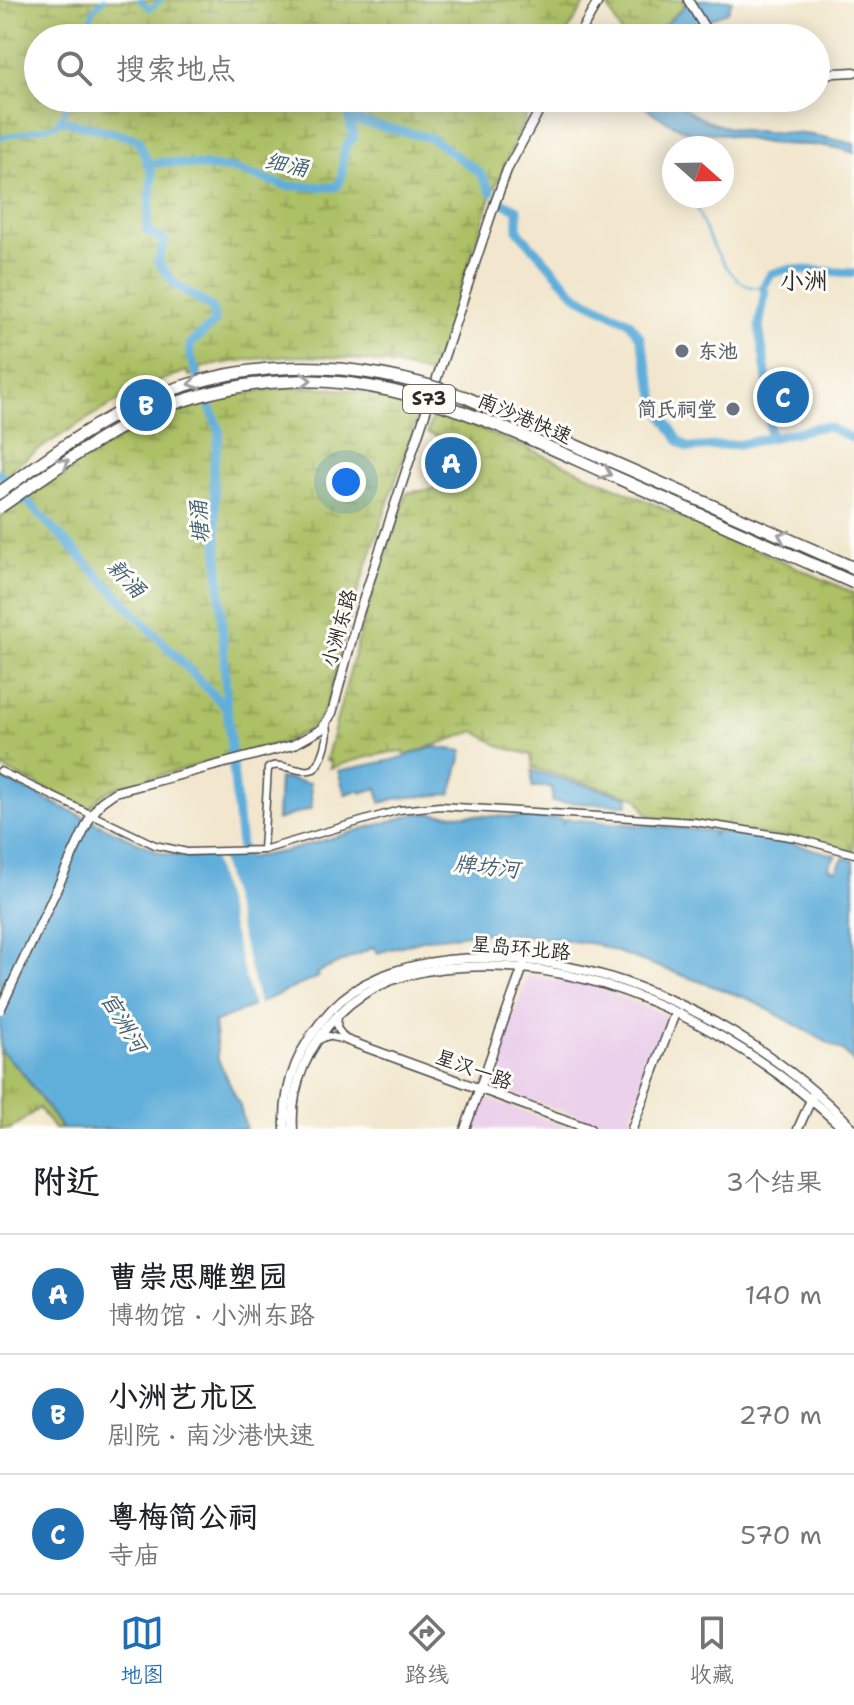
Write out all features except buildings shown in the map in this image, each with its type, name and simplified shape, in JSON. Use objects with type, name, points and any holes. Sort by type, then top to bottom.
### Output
[{"type":"highway","name":"南沙港快速","points":[[0,492],[102,423],[166,392],[257,370],[309,366],[346,368],[417,381],[488,406],[854,568]]},
{"type":"highway","name":"南沙港快速","points":[[0,507],[99,440],[167,406],[207,393],[248,385],[289,380],[333,381],[402,391],[471,414],[854,583]]},
{"type":"main road","points":[[688,0],[702,24]]},
{"type":"main road","points":[[585,24],[598,2]]},
{"type":"main road","points":[[830,73],[854,72]]},
{"type":"main road","name":"小洲东路","points":[[327,724],[362,604],[498,193],[539,112]]},
{"type":"main road","points":[[0,1010],[90,817],[101,802],[115,792],[299,743],[327,724]]},
{"type":"main road","name":"星岛环北路","points":[[285,1129],[288,1081],[316,1026],[346,996],[368,982],[392,971],[443,961],[524,964],[588,971],[668,1001],[733,1033],[779,1063],[854,1129]]},
{"type":"main road","points":[[465,1129],[524,964]]},
{"type":"main road","name":"星岛环北路","points":[[293,1129],[296,1091],[306,1060],[316,1042],[354,1001],[375,988],[412,974],[474,966],[524,964],[602,983],[675,1013],[747,1052],[814,1095],[844,1129]]},
{"type":"main road","points":[[632,1129],[675,1013]]},
{"type":"main road","name":"星汉一路","points":[[346,1040],[590,1129]]},
{"type":"main road","points":[[800,1124],[814,1095]]},
{"type":"main road","points":[[800,1124],[808,1113],[817,1110],[831,1116]]},
{"type":"street","points":[[263,850],[268,768],[276,765],[300,771],[314,769],[320,761],[328,734],[327,724]]},
{"type":"street","points":[[0,771],[90,817],[168,850],[263,850],[399,810],[440,806],[695,822],[796,838],[854,854]]},
{"type":"street","points":[[338,1015],[338,1031],[346,1040]]},
{"type":"street","name":"星汉一路","points":[[316,1042],[328,1036],[346,1040]]},
{"type":"shaded area","points":[[528,975],[591,985],[668,1016],[626,1129],[489,1086]]},
{"type":"shaded area","points":[[484,1097],[572,1129],[473,1129]]},
{"type":"green space","points":[[0,0],[587,0],[572,24],[24,24],[24,112],[528,112],[491,197],[431,375],[374,362],[316,356],[229,362],[200,368],[201,373],[189,376],[187,371],[142,389],[80,423],[12,468],[13,474],[0,483]]},
{"type":"green space","points":[[613,0],[681,0],[684,4],[691,0],[666,24],[617,24],[608,7]]},
{"type":"green space","points":[[316,387],[376,393],[422,404],[352,608],[326,708],[312,728],[284,742],[117,787],[102,795],[88,809],[0,767],[0,517],[75,465],[147,424],[225,397]]},
{"type":"green space","points":[[434,412],[525,447],[854,593],[854,852],[835,846],[648,816],[638,798],[533,768],[531,755],[502,747],[475,731],[405,756],[404,751],[385,753],[330,768],[331,761],[326,760],[364,619],[407,493],[466,479],[473,453],[464,450],[465,444],[427,433]]},
{"type":"green space","points":[[0,1045],[2,1052],[22,1072],[62,1129],[54,1129],[39,1108],[11,1129],[0,1129]]},
{"type":"water","points":[[691,0],[732,0],[728,12],[703,24],[666,24]]},
{"type":"water","points":[[652,112],[691,112],[728,128],[831,139],[854,144],[854,153],[833,147],[767,143],[716,133],[699,132],[695,135]]},
{"type":"water","points":[[434,747],[463,751],[451,794],[398,798],[381,803],[377,788],[345,794],[338,771],[393,760]]},
{"type":"water","points":[[532,771],[629,797],[628,805],[552,802],[552,787],[532,787]]},
{"type":"water","points":[[0,778],[161,853],[191,857],[242,856],[244,845],[247,858],[287,851],[418,813],[562,819],[563,823],[565,819],[713,831],[713,835],[716,831],[794,844],[836,855],[828,867],[836,870],[844,857],[854,861],[854,1063],[844,1052],[751,1000],[595,944],[514,934],[477,933],[426,939],[377,953],[374,947],[317,973],[318,977],[214,1023],[218,1059],[240,1106],[246,1129],[62,1129],[22,1072],[2,1052],[0,1045]]},
{"type":"water","points":[[279,778],[310,783],[312,808],[277,820]]},
{"type":"pier","points":[[220,855],[260,1007],[254,1010],[213,857]]},
{"type":"waterway","points":[[89,24],[94,8],[104,0]]},
{"type":"waterway","points":[[139,0],[150,9],[162,0]]},
{"type":"waterway","points":[[0,138],[57,125],[64,112]]},
{"type":"waterway","name":"细涌","points":[[60,120],[138,139],[148,164],[165,162],[233,169],[287,186],[336,187],[342,175],[345,148],[354,138],[349,119],[431,138],[480,173],[491,192]]},
{"type":"waterway","name":"塘涌","points":[[148,164],[152,175],[147,231],[165,241],[158,262],[175,284],[212,308],[215,322],[190,344],[190,356],[220,432],[213,467],[227,709],[243,866]]},
{"type":"waterway","name":"细涌","points":[[498,200],[518,210],[518,231],[577,296],[629,322],[640,337],[659,410],[679,441],[689,448],[742,444],[818,427],[828,427],[854,439]]},
{"type":"waterway","points":[[698,208],[709,238],[728,269],[751,287],[763,287]]},
{"type":"waterway","points":[[770,438],[768,387],[759,326],[765,292],[763,287],[771,274],[788,269],[854,273]]},
{"type":"waterway","name":"新涌","points":[[0,473],[227,709]]},
{"type":"place","name":"东池","points":[[682,351]]},
{"type":"place","name":"粤梅简公祠","points":[[783,397]]},
{"type":"place","name":"小洲艺术区","points":[[146,405]]},
{"type":"place","name":"简氏祠堂","points":[[733,409]]},
{"type":"place","name":"曹崇思雕塑园","points":[[451,463]]},
{"type":"district","name":"小洲","points":[[804,281]]},
{"type":"water label","name":"牌坊河","points":[[487,866]]},
{"type":"water label","name":"官洲河","points":[[124,1022]]}]
